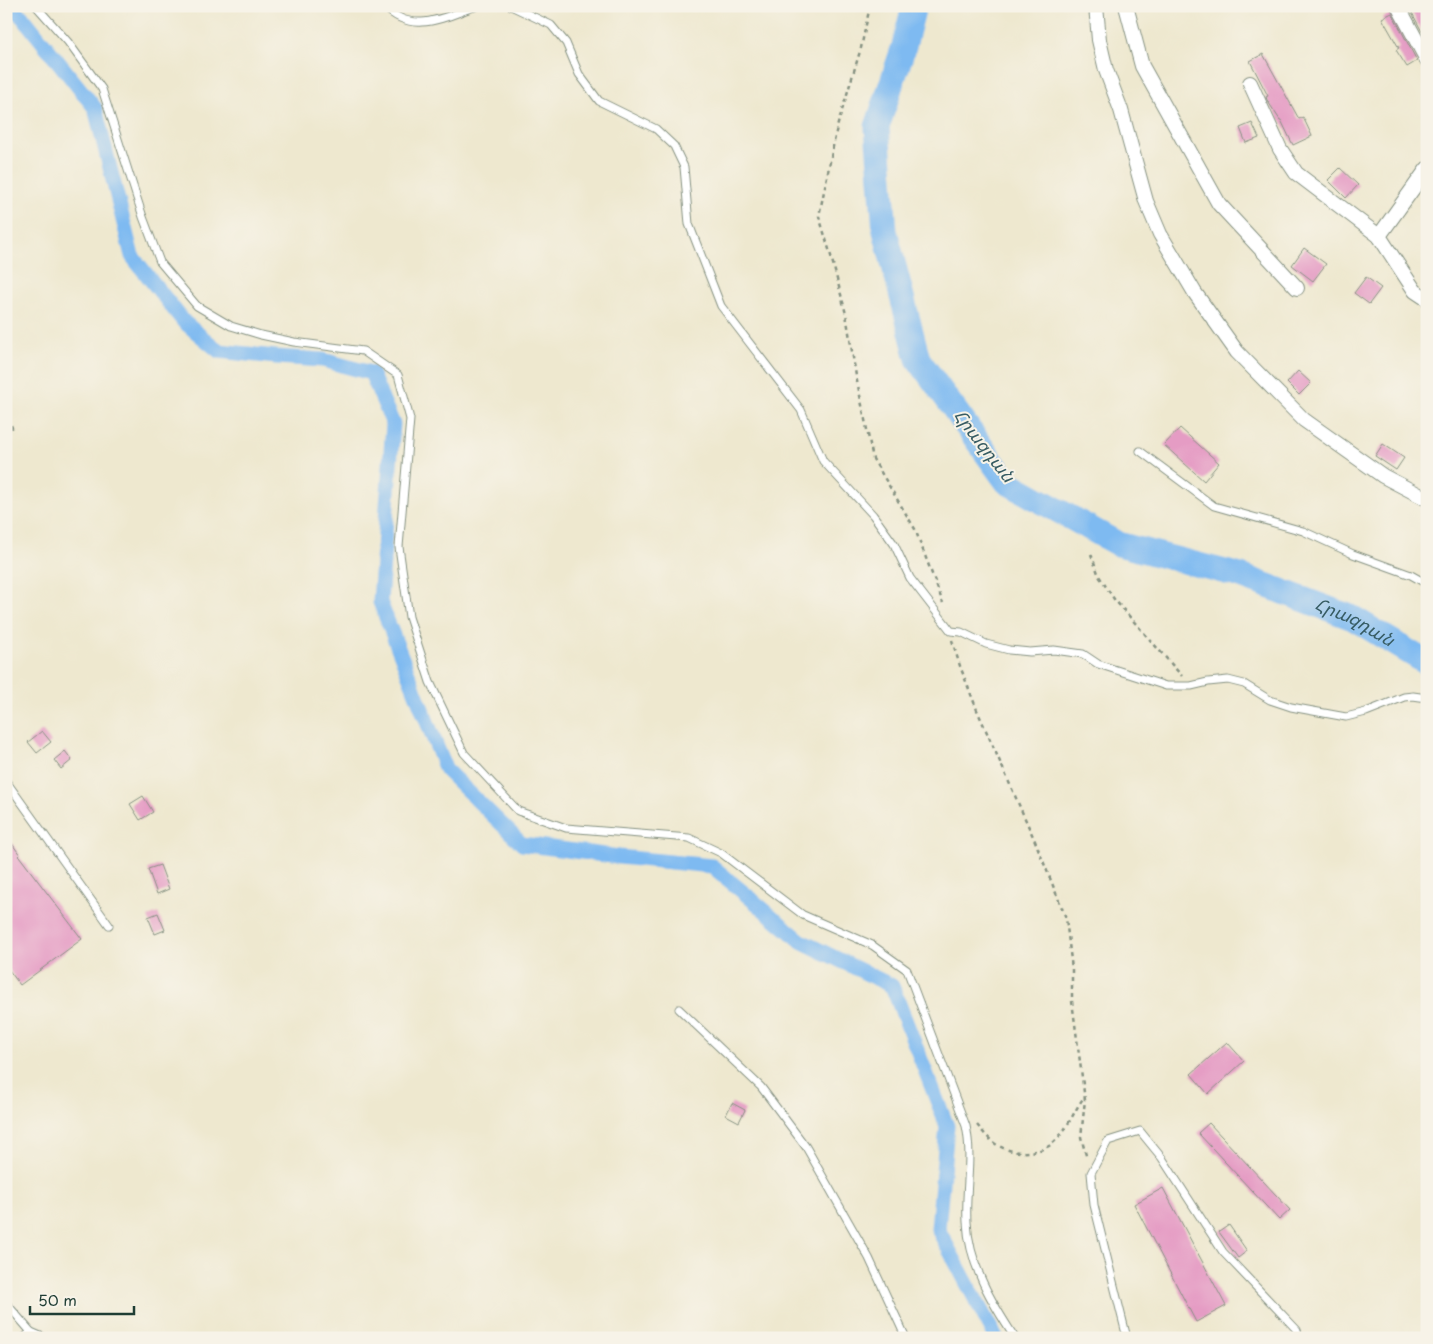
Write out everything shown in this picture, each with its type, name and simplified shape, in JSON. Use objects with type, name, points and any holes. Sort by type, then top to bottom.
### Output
[{"type":"street","points":[[1096,6],[1099,40],[1106,70],[1121,110],[1146,201],[1160,234],[1195,293],[1237,352],[1304,420],[1383,476],[1427,500]]},
{"type":"street","points":[[1126,6],[1142,66],[1219,204],[1297,288]]},
{"type":"street","points":[[1398,6],[1427,60]]},
{"type":"street","points":[[1250,83],[1280,149],[1296,173],[1379,236],[1415,291],[1427,299]]},
{"type":"street","points":[[1379,236],[1427,169]]},
{"type":"lane","points":[[36,6],[68,42],[102,89],[143,217],[160,262],[197,306],[231,326],[261,335],[294,342],[364,351],[398,374],[410,419],[399,547],[408,617],[430,682],[464,753],[518,811],[566,828],[689,838],[721,853],[803,915],[872,945],[907,970],[966,1126],[970,1142],[967,1222],[973,1256],[987,1294],[1015,1338]]},
{"type":"lane","points":[[384,6],[392,15],[407,22],[425,23],[477,6]]},
{"type":"lane","points":[[511,6],[551,25],[566,43],[579,74],[599,101],[656,129],[674,146],[684,167],[689,224],[721,306],[801,410],[823,461],[874,515],[894,544],[910,578],[951,631],[962,632],[986,644],[1009,650],[1030,652],[1054,650],[1082,654],[1098,664],[1166,686],[1191,686],[1228,680],[1244,684],[1270,700],[1292,707],[1346,716],[1366,712],[1404,697],[1427,698]]},
{"type":"lane","points":[[1140,451],[1214,506],[1303,531],[1353,554],[1411,575],[1427,584]]},
{"type":"lane","points":[[6,781],[109,925]]},
{"type":"lane","points":[[679,1009],[761,1087],[806,1147],[869,1258],[906,1338]]},
{"type":"lane","points":[[1127,1338],[1094,1205],[1091,1172],[1108,1141],[1140,1131],[1162,1158],[1222,1252],[1297,1330],[1299,1338]]},
{"type":"lane","points":[[6,1303],[31,1332],[45,1338]]},
{"type":"lane","points":[[24,1338],[31,1332]]},
{"type":"path","points":[[870,6],[861,48],[837,127],[819,216],[832,256],[846,314],[856,376],[873,458],[916,529],[943,603]]},
{"type":"path","points":[[6,410],[13,431]]},
{"type":"path","points":[[1091,554],[1099,576],[1114,599],[1191,686]]},
{"type":"path","points":[[951,631],[952,644],[977,710],[1036,841],[1066,918],[1072,969],[1072,1000],[1083,1077],[1084,1096],[1081,1137],[1091,1172]]},
{"type":"path","points":[[976,1124],[994,1144],[1017,1152],[1037,1151],[1054,1143],[1067,1126],[1084,1096]]},
{"type":"building","points":[[1414,6],[1427,6],[1427,41],[1410,9]]},
{"type":"building","points":[[1392,13],[1417,61],[1407,67],[1396,50],[1399,48],[1382,18]]},
{"type":"building","points":[[1263,54],[1299,119],[1303,117],[1312,136],[1293,145],[1281,120],[1267,100],[1266,97],[1268,96],[1250,61]]},
{"type":"building","points":[[1252,123],[1259,138],[1246,143],[1240,128]]},
{"type":"building","points":[[1340,168],[1358,185],[1346,198],[1328,180]]},
{"type":"building","points":[[1304,248],[1326,264],[1313,281],[1292,265]]},
{"type":"building","points":[[1366,277],[1381,288],[1369,304],[1354,293]]},
{"type":"building","points":[[1298,371],[1311,383],[1299,395],[1287,383]]},
{"type":"building","points":[[1180,428],[1219,463],[1204,481],[1164,445]]},
{"type":"building","points":[[1383,444],[1404,458],[1396,470],[1375,456]]},
{"type":"building","points":[[42,731],[51,742],[37,753],[28,742]]},
{"type":"building","points":[[65,751],[72,760],[61,769],[54,760]]},
{"type":"building","points":[[143,796],[153,812],[140,820],[130,804]]},
{"type":"building","points":[[6,835],[19,856],[82,939],[20,985],[6,966]]},
{"type":"building","points":[[160,865],[169,889],[157,894],[148,869]]},
{"type":"building","points":[[158,913],[165,930],[155,934],[148,917]]},
{"type":"building","points":[[1227,1042],[1244,1061],[1208,1094],[1191,1074]]},
{"type":"building","points":[[732,1103],[745,1110],[739,1122],[726,1115]]},
{"type":"building","points":[[1209,1123],[1290,1210],[1279,1220],[1198,1133]]},
{"type":"building","points":[[1163,1188],[1226,1306],[1196,1322],[1134,1204]]},
{"type":"building","points":[[1229,1225],[1247,1251],[1238,1258],[1219,1232]]},
{"type":"waterway","points":[[12,6],[95,108],[132,256],[184,322],[219,351],[323,360],[371,373],[393,424],[380,602],[446,770],[522,844],[619,857],[712,866],[801,941],[892,986],[947,1126],[938,1229],[996,1338]]},
{"type":"waterway","name":"Հրազդան","points":[[914,6],[904,46],[877,127],[885,231],[918,359],[1007,482],[1118,544],[1241,576],[1353,618],[1427,663]]}]
